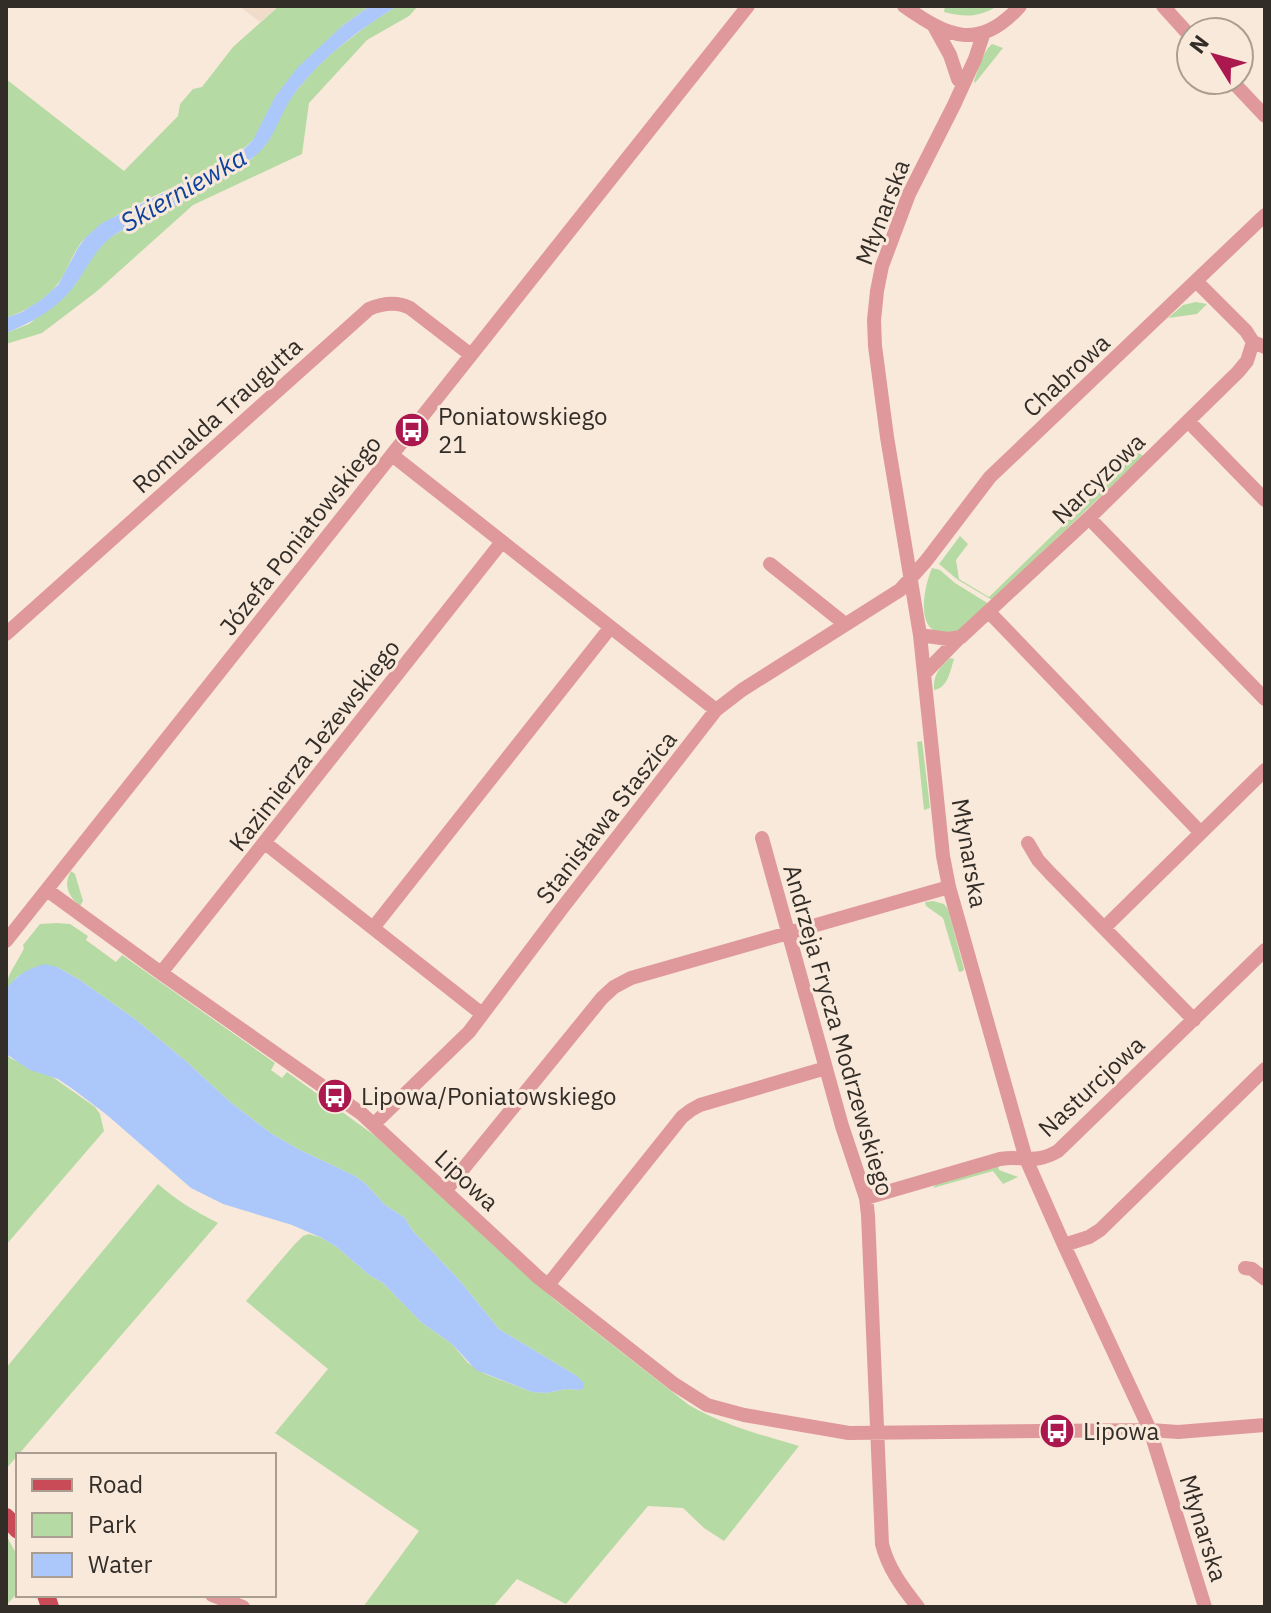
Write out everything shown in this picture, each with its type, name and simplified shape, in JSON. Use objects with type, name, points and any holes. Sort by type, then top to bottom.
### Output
[{"type":"street","name":"Józefa Poniatowskiego","points":[[6,941],[748,6]]},
{"type":"street","points":[[904,6],[934,26],[963,35],[984,32],[1004,23],[1020,6]]},
{"type":"street","points":[[934,26],[963,85]]},
{"type":"street","name":"Młynarska","points":[[984,32],[963,85],[909,194],[882,266],[874,320],[887,437],[920,635],[943,856],[949,887],[1026,1159],[1150,1430],[1205,1607]]},
{"type":"street","points":[[1246,96],[1265,116]]},
{"type":"street","name":"Chabrowa","points":[[910,580],[990,477],[1265,215]]},
{"type":"street","points":[[1196,281],[1259,345]]},
{"type":"street","name":"Romualda Traugutta","points":[[6,634],[369,309],[387,303],[403,304],[471,355]]},
{"type":"street","name":"Narcyzowa","points":[[924,674],[1238,372],[1259,345]]},
{"type":"street","points":[[1188,421],[1265,500]]},
{"type":"street","points":[[392,455],[716,710]]},
{"type":"street","points":[[1089,518],[1265,699]]},
{"type":"street","name":"Kazimierza Jeżewskiego","points":[[161,973],[501,543]]},
{"type":"street","points":[[770,564],[845,624]]},
{"type":"street","name":"Stanisława Staszica","points":[[374,1124],[458,1044],[716,710],[742,690],[890,597],[910,580]]},
{"type":"street","points":[[989,612],[1201,833]]},
{"type":"street","points":[[373,928],[610,628]]},
{"type":"street","points":[[920,635],[948,639],[961,637]]},
{"type":"street","points":[[1104,928],[1265,770]]},
{"type":"street","name":"Andrzeja Frycza Modrzewskiego","points":[[762,838],[842,1126],[866,1198],[882,1544],[895,1577],[918,1607]]},
{"type":"street","points":[[265,843],[482,1014]]},
{"type":"street","points":[[1028,843],[1038,860],[1194,1020]]},
{"type":"street","points":[[446,1190],[614,987],[631,978],[949,887]]},
{"type":"street","name":"Lipowa","points":[[47,890],[374,1124],[548,1285],[674,1384],[707,1405],[744,1415],[849,1433],[1178,1432],[1265,1425]]},
{"type":"street","name":"Nasturcjowa","points":[[866,1198],[1000,1159],[1047,1158],[1058,1151],[1265,950]]},
{"type":"street","points":[[548,1285],[682,1117],[700,1105],[826,1068]]},
{"type":"street","points":[[1064,1245],[1100,1230],[1265,1069]]},
{"type":"street","points":[[1245,1268],[1252,1269],[1265,1279]]},
{"type":"street","points":[[217,1597],[243,1607]]},
{"type":"shaded area","points":[[239,6],[279,6],[260,22]]},
{"type":"green space","points":[[279,6],[370,6],[334,35],[246,147],[221,163],[112,218],[79,245],[52,291],[34,305],[6,318],[6,79],[124,171],[178,116],[180,104],[193,89],[202,87],[233,47]]},
{"type":"green space","points":[[397,6],[418,6],[409,16],[367,40],[309,103],[302,154],[193,205],[96,292],[42,333],[6,344],[6,333],[29,324],[75,285],[93,255],[108,239],[215,183],[253,158],[293,95],[312,72],[333,52]]},
{"type":"green space","points":[[945,6],[997,6],[984,13],[965,15],[944,12]]},
{"type":"green space","points":[[992,44],[1003,48],[975,83],[983,56]]},
{"type":"green space","points":[[1196,302],[1207,304],[1197,314],[1168,318],[1183,305]]},
{"type":"green space","points":[[1138,452],[1143,456],[992,600],[958,580],[939,564],[960,536],[968,544],[956,560],[959,579],[989,597]]},
{"type":"green space","points":[[932,568],[940,570],[989,604],[953,633],[940,633],[926,621],[924,600]]},
{"type":"green space","points":[[950,658],[954,659],[948,678],[939,689],[934,690],[938,672]]},
{"type":"green space","points":[[922,741],[930,808],[924,810],[917,742]]},
{"type":"green space","points":[[71,871],[75,874],[83,901],[80,906],[68,890]]},
{"type":"green space","points":[[925,902],[944,904],[948,909],[963,971],[959,972],[943,918],[926,906]]},
{"type":"green space","points":[[40,924],[70,924],[116,962],[122,955],[275,1063],[271,1070],[282,1078],[287,1072],[374,1135],[555,1300],[689,1405],[729,1424],[799,1446],[724,1541],[704,1528],[683,1508],[648,1506],[566,1604],[517,1579],[493,1607],[363,1607],[419,1531],[275,1433],[328,1369],[246,1301],[294,1245],[309,1234],[338,1248],[383,1283],[421,1322],[452,1344],[468,1363],[485,1374],[532,1392],[546,1393],[581,1390],[577,1376],[499,1329],[412,1230],[405,1218],[384,1204],[366,1184],[272,1134],[135,1019],[80,980],[57,967],[18,976],[6,989],[23,945]]},
{"type":"green space","points":[[6,1054],[54,1078],[95,1107],[104,1131],[6,1245]]},
{"type":"green space","points":[[998,1165],[999,1170],[1018,1177],[1003,1184],[993,1171],[933,1188],[937,1183]]},
{"type":"green space","points":[[158,1184],[218,1223],[20,1453],[16,1453],[6,1469],[6,1368]]},
{"type":"green space","points":[[6,1535],[16,1553],[16,1594],[6,1606]]},
{"type":"water","name":"Skierniewka","points":[[370,6],[397,6],[355,35],[317,68],[295,93],[263,149],[202,191],[114,235],[98,250],[75,285],[60,301],[35,319],[6,333],[6,318],[41,300],[58,285],[78,248],[102,223],[210,170],[243,150],[253,140],[275,97],[297,68],[342,26]]},
{"type":"water","points":[[45,964],[80,980],[135,1019],[272,1134],[366,1184],[384,1204],[405,1218],[412,1230],[499,1329],[577,1376],[584,1387],[581,1390],[532,1392],[476,1370],[452,1344],[421,1322],[383,1283],[338,1248],[292,1225],[223,1204],[191,1188],[74,1090],[58,1079],[30,1070],[6,1054],[6,989],[23,973]]},
{"type":"place","name":"Poniatowskiego 21","points":[[412,430]]},
{"type":"place","name":"Lipowa/Poniatowskiego","points":[[335,1096]]},
{"type":"place","name":"Lipowa","points":[[1057,1431]]}]
